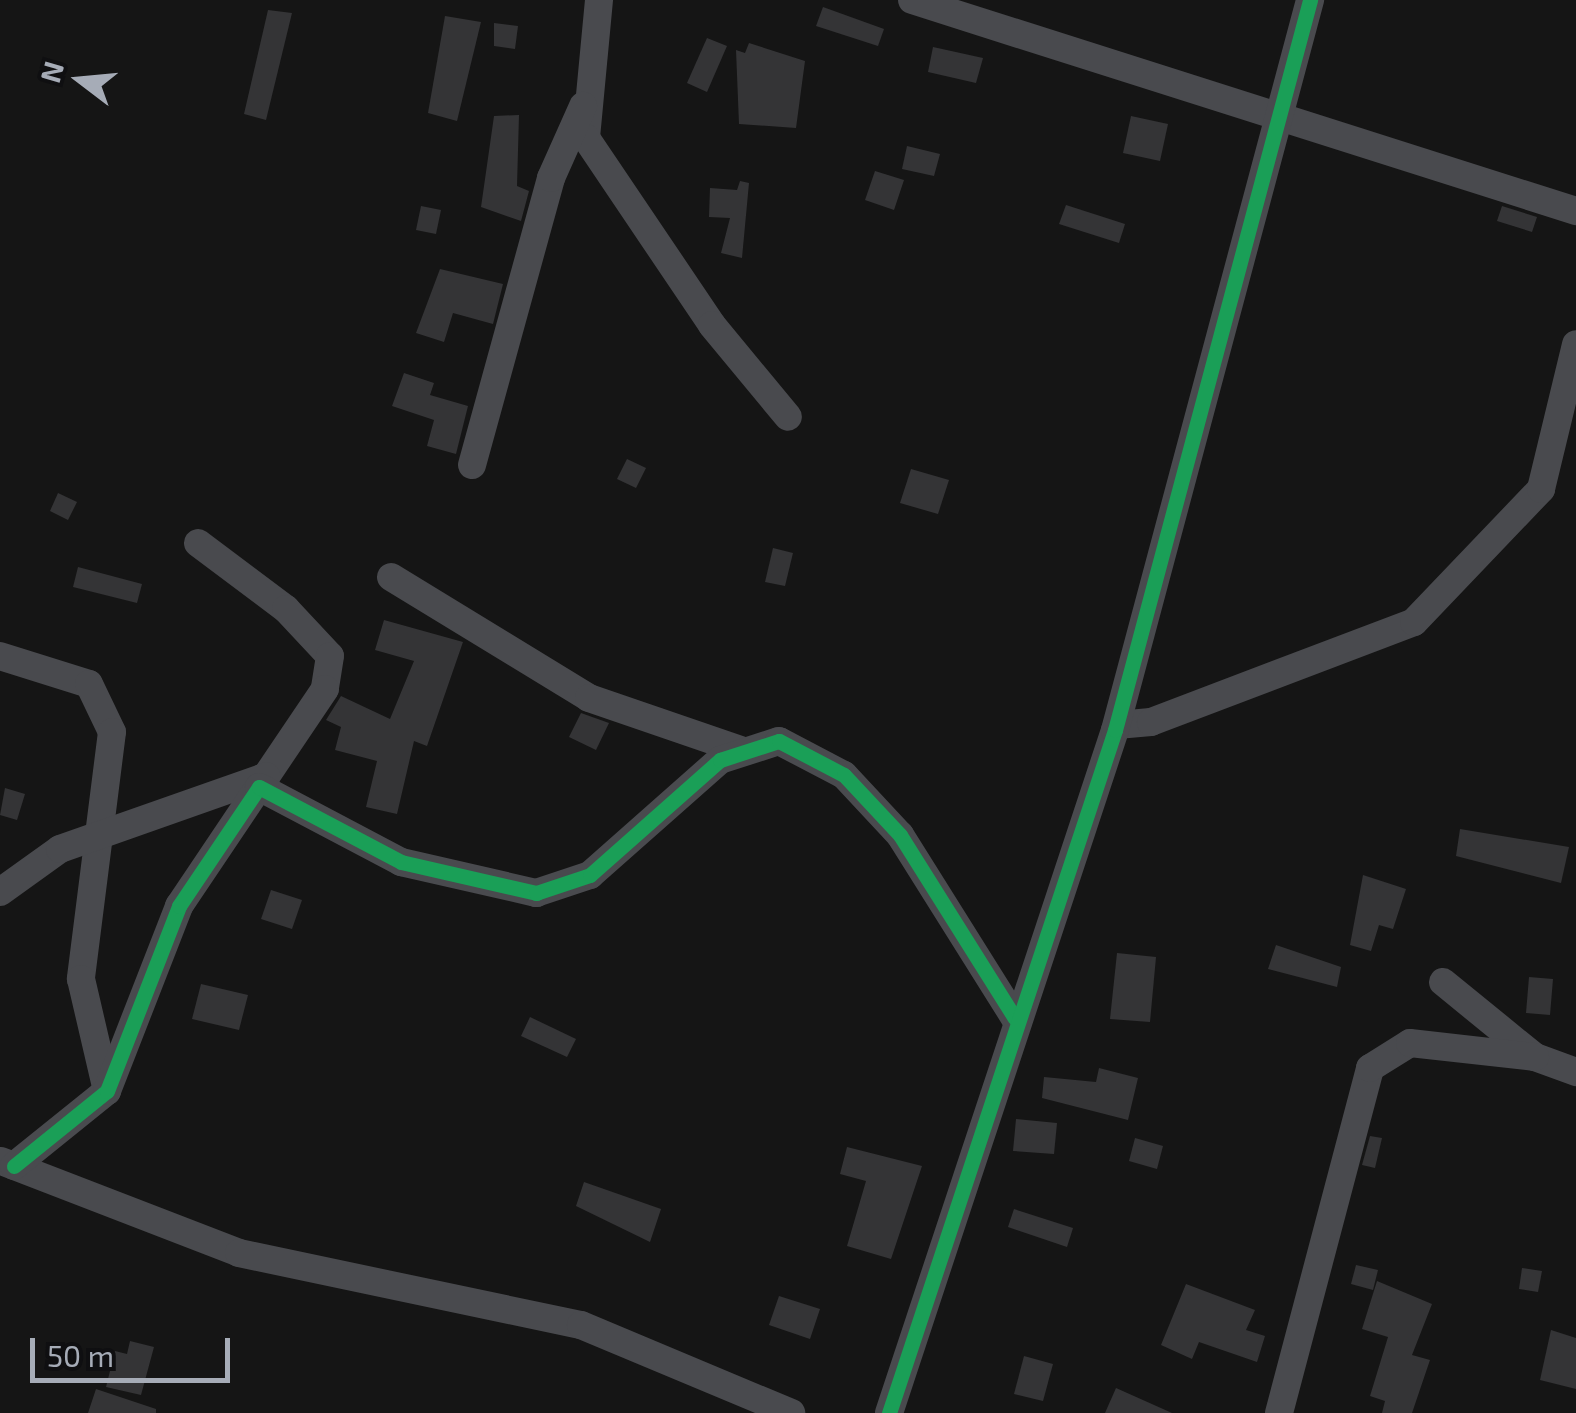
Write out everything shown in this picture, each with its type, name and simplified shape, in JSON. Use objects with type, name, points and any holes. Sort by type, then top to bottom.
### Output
[{"type":"street","points":[[472,465],[551,178],[584,105],[599,0]]},
{"type":"street","points":[[912,0],[1279,114],[1395,160],[1576,211]]},
{"type":"street","points":[[890,1413],[1015,1018],[1116,728],[1310,0]]},
{"type":"street","points":[[584,105],[597,158],[788,418]]},
{"type":"street","points":[[1116,728],[1151,722],[1414,622],[1541,490],[1576,344]]},
{"type":"street","points":[[7,1163],[107,1091],[180,906],[325,689],[330,656],[286,608],[198,543]]},
{"type":"street","points":[[391,577],[590,698],[741,750]]},
{"type":"street","points":[[0,656],[77,678],[105,709],[113,746],[94,835],[80,979],[107,1091]]},
{"type":"street","points":[[0,892],[94,835],[263,781],[401,862],[517,895],[590,875],[673,794],[741,750],[779,741],[844,775],[900,834],[1015,1018]]},
{"type":"street","points":[[1444,982],[1534,1057]]},
{"type":"street","points":[[1279,1413],[1370,1068],[1410,1044],[1534,1057],[1576,1072]]},
{"type":"street","points":[[7,1163],[239,1253],[581,1325],[791,1413]]},
{"type":"building","points":[[823,7],[884,29],[878,46],[816,26]]},
{"type":"building","points":[[268,10],[292,13],[266,120],[244,114]]},
{"type":"building","points":[[445,16],[481,22],[457,121],[428,113]]},
{"type":"building","points":[[494,23],[518,26],[515,49],[494,46]]},
{"type":"building","points":[[707,38],[727,46],[707,92],[687,83]]},
{"type":"building","points":[[749,43],[805,61],[796,128],[739,124],[736,50],[745,53]]},
{"type":"building","points":[[933,47],[983,58],[976,83],[928,72]]},
{"type":"building","points":[[519,115],[517,186],[529,191],[521,221],[481,207],[494,116]]},
{"type":"building","points":[[1131,116],[1168,124],[1160,161],[1123,153]]},
{"type":"building","points":[[907,146],[940,154],[934,176],[902,169]]},
{"type":"building","points":[[875,171],[904,180],[894,210],[865,200]]},
{"type":"building","points":[[740,181],[749,183],[742,258],[721,253],[730,218],[709,217],[710,188],[737,190]]},
{"type":"building","points":[[1066,205],[1125,224],[1119,243],[1059,224]]},
{"type":"building","points":[[421,206],[441,210],[436,234],[416,230]]},
{"type":"building","points":[[1502,206],[1537,217],[1532,232],[1497,221]]},
{"type":"building","points":[[440,269],[503,284],[493,324],[453,313],[444,342],[416,333]]},
{"type":"building","points":[[404,373],[434,383],[430,395],[468,406],[456,454],[427,446],[434,420],[392,406]]},
{"type":"building","points":[[627,459],[646,468],[636,488],[617,479]]},
{"type":"building","points":[[911,469],[949,480],[938,514],[900,503]]},
{"type":"building","points":[[58,493],[77,502],[68,520],[50,511]]},
{"type":"building","points":[[773,548],[793,553],[785,586],[765,582]]},
{"type":"building","points":[[78,567],[142,584],[137,603],[73,587]]},
{"type":"building","points":[[384,620],[463,642],[427,746],[414,741],[397,814],[366,807],[377,761],[335,750],[341,727],[326,720],[341,696],[390,719],[414,661],[375,650]]},
{"type":"building","points":[[581,713],[609,723],[596,750],[569,737]]},
{"type":"building","points":[[5,788],[25,794],[17,820],[0,815]]},
{"type":"building","points":[[1460,829],[1569,847],[1561,883],[1456,856]]},
{"type":"building","points":[[1363,875],[1406,889],[1393,929],[1379,925],[1371,951],[1350,945]]},
{"type":"building","points":[[271,890],[302,900],[292,929],[261,919]]},
{"type":"building","points":[[1276,945],[1341,967],[1337,987],[1268,969]]},
{"type":"building","points":[[1117,953],[1156,957],[1150,1022],[1110,1019]]},
{"type":"building","points":[[1529,977],[1553,979],[1550,1015],[1526,1013]]},
{"type":"building","points":[[201,984],[248,995],[239,1030],[192,1019]]},
{"type":"building","points":[[530,1017],[576,1039],[567,1057],[521,1036]]},
{"type":"building","points":[[1099,1068],[1138,1078],[1128,1120],[1042,1098],[1044,1077],[1096,1082]]},
{"type":"building","points":[[1016,1119],[1057,1123],[1054,1154],[1013,1151]]},
{"type":"building","points":[[1370,1136],[1382,1138],[1375,1168],[1362,1165]]},
{"type":"building","points":[[1135,1138],[1163,1146],[1157,1169],[1129,1161]]},
{"type":"building","points":[[847,1147],[922,1166],[891,1259],[847,1246],[866,1181],[840,1174]]},
{"type":"building","points":[[584,1182],[661,1209],[650,1242],[576,1206]]},
{"type":"building","points":[[1014,1209],[1073,1228],[1067,1247],[1008,1227]]},
{"type":"building","points":[[1356,1265],[1378,1270],[1373,1290],[1351,1284]]},
{"type":"building","points":[[1522,1268],[1542,1271],[1538,1292],[1519,1289]]},
{"type":"building","points":[[1377,1281],[1432,1304],[1412,1355],[1430,1360],[1412,1413],[1382,1413],[1385,1401],[1370,1396],[1388,1337],[1362,1329]]},
{"type":"building","points":[[1186,1284],[1255,1310],[1246,1330],[1265,1336],[1257,1362],[1199,1342],[1192,1359],[1161,1345]]},
{"type":"building","points":[[779,1296],[820,1309],[810,1339],[769,1325]]},
{"type":"building","points":[[1551,1330],[1576,1338],[1576,1389],[1540,1380]]},
{"type":"building","points":[[130,1341],[154,1347],[141,1395],[106,1387],[115,1351],[127,1354]]},
{"type":"building","points":[[1024,1356],[1053,1364],[1043,1401],[1014,1394]]},
{"type":"building","points":[[1116,1388],[1172,1413],[1105,1413]]},
{"type":"building","points":[[96,1389],[156,1409],[156,1413],[88,1413]]},
{"type":"cycle path","points":[[889,1413],[1115,730],[1310,0]]},
{"type":"cycle path","points":[[14,1166],[107,1091],[179,906],[259,787],[401,862],[536,893],[590,875],[720,760],[779,741],[844,775],[900,835],[1015,1018]]}]
